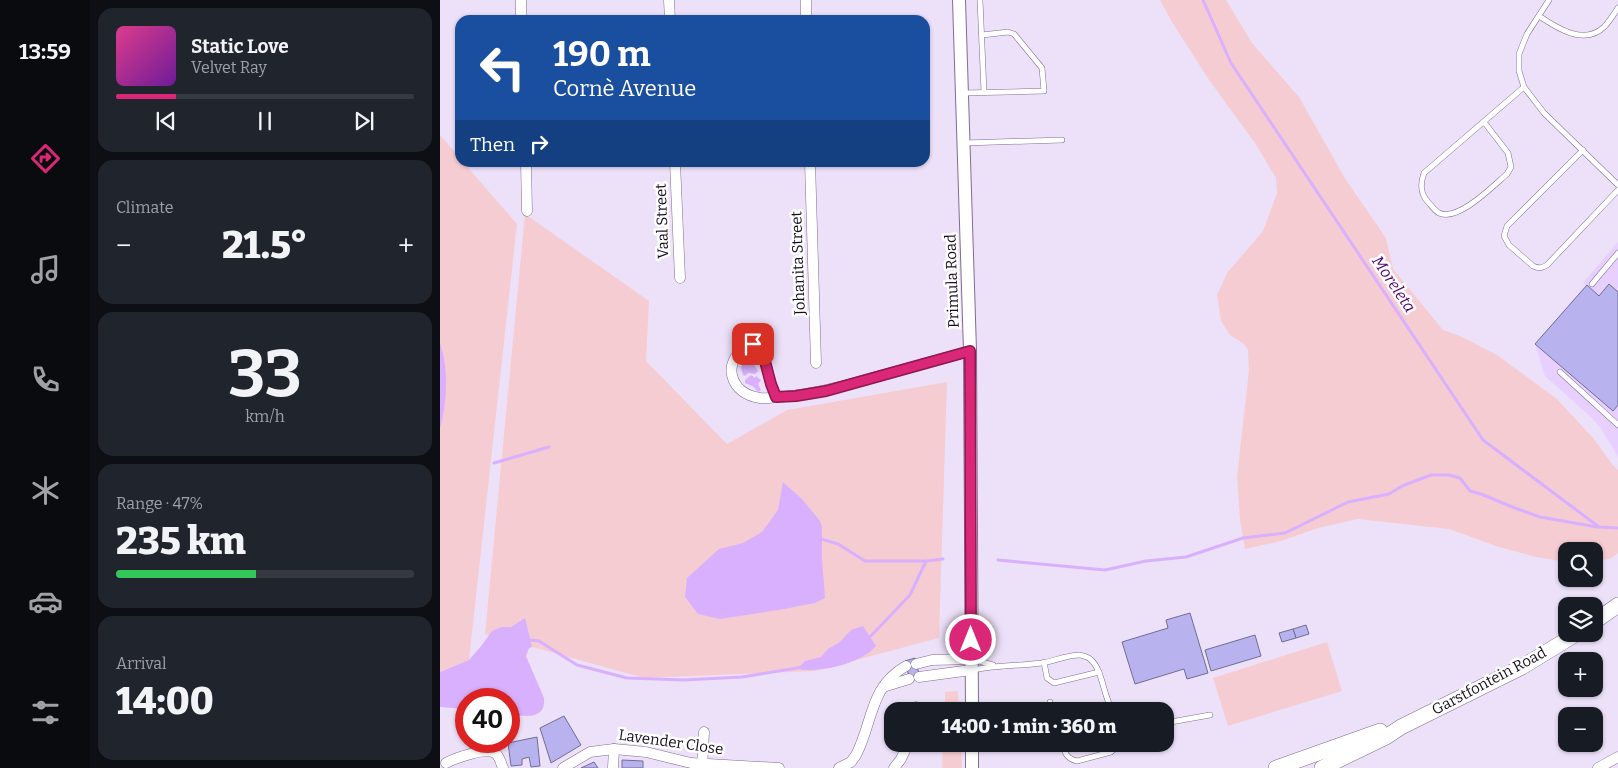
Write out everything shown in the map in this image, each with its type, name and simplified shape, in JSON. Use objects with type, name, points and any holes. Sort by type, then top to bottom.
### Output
[{"type":"main road","points":[[1603,616],[1618,605]]},
{"type":"main road","name":"Garstfontein Road","points":[[1322,768],[1386,738],[1401,726],[1522,668],[1563,642]]},
{"type":"main road","name":"Garstfontein Road","points":[[1276,768],[1383,730],[1401,726]]},
{"type":"street","points":[[521,0],[522,15]]},
{"type":"street","points":[[669,0],[670,15]]},
{"type":"street","points":[[806,0],[806,15]]},
{"type":"street","name":"Primula Road","points":[[959,0],[970,351],[972,702]]},
{"type":"street","points":[[526,167],[527,210]]},
{"type":"street","name":"Vaal Street","points":[[675,167],[680,278]]},
{"type":"street","name":"Johanita Street","points":[[810,167],[816,363]]},
{"type":"street","points":[[776,397],[762,350],[758,346],[748,345],[740,352],[733,364],[732,376],[739,389],[751,396],[765,398],[796,396],[826,391],[970,351]]},
{"type":"street","points":[[839,768],[853,765],[873,704],[892,675],[911,665],[942,660],[971,664]]},
{"type":"street","points":[[883,687],[971,664]]},
{"type":"street","points":[[702,766],[704,732]]},
{"type":"street","points":[[613,768],[614,749]]},
{"type":"street","name":"Lavender Close","points":[[563,768],[590,752],[614,749],[646,752],[702,766],[780,768]]},
{"type":"street","points":[[446,762],[489,750],[496,753],[503,768]]},
{"type":"street","points":[[894,768],[904,752]]},
{"type":"street","points":[[972,752],[972,768]]},
{"type":"street","points":[[1598,768],[1618,757]]},
{"type":"lane","points":[[980,0],[984,92]]},
{"type":"lane","points":[[1548,0],[1522,44],[1518,70],[1524,87],[1544,113],[1618,185]]},
{"type":"lane","points":[[1539,16],[1552,24],[1583,37],[1596,33],[1604,27],[1618,8]]},
{"type":"lane","points":[[962,93],[1042,92],[1044,90],[1042,68],[1014,34],[1008,32],[982,35]]},
{"type":"lane","points":[[1484,122],[1508,153],[1511,167],[1507,174],[1462,210],[1445,215],[1437,212],[1423,197],[1421,188],[1424,173],[1524,87]]},
{"type":"lane","points":[[964,143],[1062,140]]},
{"type":"lane","points":[[1582,150],[1507,226],[1504,236],[1509,245],[1533,266],[1543,268],[1618,190]]},
{"type":"lane","points":[[1592,284],[1618,253]]},
{"type":"lane","points":[[1560,372],[1618,425]]},
{"type":"lane","points":[[971,664],[993,666],[1044,662],[1079,655],[1091,659],[1099,672],[1109,702]]},
{"type":"lane","points":[[942,660],[942,673]]},
{"type":"lane","points":[[1044,662],[1047,678],[1054,683],[1099,672]]},
{"type":"lane","points":[[971,664],[993,666]]},
{"type":"lane","points":[[1174,722],[1210,716]]},
{"type":"lane","points":[[1065,752],[1072,760],[1077,761],[1111,752]]},
{"type":"shaded area","points":[[1160,0],[1226,0],[1252,43],[1299,97],[1346,180],[1386,238],[1393,269],[1443,330],[1460,336],[1497,355],[1557,399],[1594,439],[1618,470],[1618,553],[1610,559],[1603,560],[1603,542],[1558,542],[1558,561],[1499,547],[1449,529],[1358,519],[1318,528],[1281,541],[1245,549],[1240,520],[1237,477],[1249,370],[1248,350],[1244,344],[1230,335],[1221,321],[1217,295],[1227,273],[1263,231],[1277,193],[1276,178],[1255,143],[1209,80]]},
{"type":"shaded area","points":[[440,135],[455,152],[455,167],[467,167],[517,224],[469,660],[440,672]]},
{"type":"shaded area","points":[[525,214],[649,301],[646,361],[727,444],[787,410],[947,382],[939,638],[815,671],[644,678],[485,634]]},
{"type":"shaded area","points":[[1618,242],[1618,457],[1601,428],[1592,418],[1545,376],[1535,344],[1586,286],[1583,283]]},
{"type":"shaded area","points":[[440,343],[445,364],[446,386],[440,428]]},
{"type":"shaded area","points":[[746,357],[749,357],[758,371],[755,374],[748,373],[745,376],[743,375],[741,367]]},
{"type":"shaded area","points":[[751,375],[761,380],[758,384],[761,390],[758,392],[754,387],[745,383],[745,380]]},
{"type":"shaded area","points":[[783,482],[803,500],[820,521],[822,527],[825,598],[815,603],[720,619],[698,614],[685,597],[687,578],[719,549],[743,543],[762,532],[778,510]]},
{"type":"shaded area","points":[[525,618],[532,647],[529,648],[526,656],[544,698],[544,705],[538,714],[520,716],[520,688],[455,688],[455,708],[440,707],[440,672],[469,660],[492,631],[502,627],[511,627]]},
{"type":"shaded area","points":[[863,626],[876,646],[869,652],[852,662],[831,668],[802,670],[799,667],[805,661],[821,657],[828,649],[840,642],[851,630]]},
{"type":"shaded area","points":[[1327,642],[1342,691],[1228,726],[1213,678]]},
{"type":"shaded area","points":[[958,691],[959,702],[945,702],[945,692]]},
{"type":"shaded area","points":[[943,752],[961,752],[962,768],[942,768]]},
{"type":"building","points":[[1609,284],[1618,292],[1618,405],[1613,411],[1535,344],[1587,285],[1599,296]]},
{"type":"building","points":[[1190,613],[1208,673],[1187,679],[1184,669],[1135,684],[1122,642],[1168,628],[1166,620]]},
{"type":"building","points":[[1306,625],[1309,634],[1296,638],[1293,629]]},
{"type":"building","points":[[1293,629],[1296,638],[1282,642],[1279,633]]},
{"type":"building","points":[[1255,635],[1261,656],[1211,671],[1205,650]]},
{"type":"building","points":[[915,658],[920,678],[910,681],[905,661]]},
{"type":"building","points":[[564,716],[581,745],[551,763],[540,728]]},
{"type":"building","points":[[537,737],[540,766],[531,767],[529,757],[522,759],[522,765],[511,766],[509,753],[520,753],[520,741]]},
{"type":"building","points":[[622,760],[643,761],[643,768],[622,768]]},
{"type":"building","points":[[594,762],[598,768],[581,768]]},
{"type":"waterway","name":"Moreleta","points":[[1203,0],[1231,63],[1483,440],[1599,527],[1618,528]]},
{"type":"waterway","points":[[494,463],[549,447]]},
{"type":"waterway","points":[[998,560],[1105,570],[1146,561],[1186,557],[1243,538],[1285,533],[1348,502],[1389,494],[1402,486],[1431,475],[1449,475],[1460,478],[1470,491],[1540,517],[1597,527]]},
{"type":"waterway","points":[[821,539],[838,544],[865,561],[926,561]]},
{"type":"waterway","points":[[867,640],[910,595],[926,561],[943,559]]},
{"type":"waterway","points":[[530,640],[539,641],[577,665],[627,678],[684,680],[742,677],[803,667]]},
{"type":"route","points":[[753,344],[762,350],[776,397],[826,391],[970,351],[971,640]]}]
